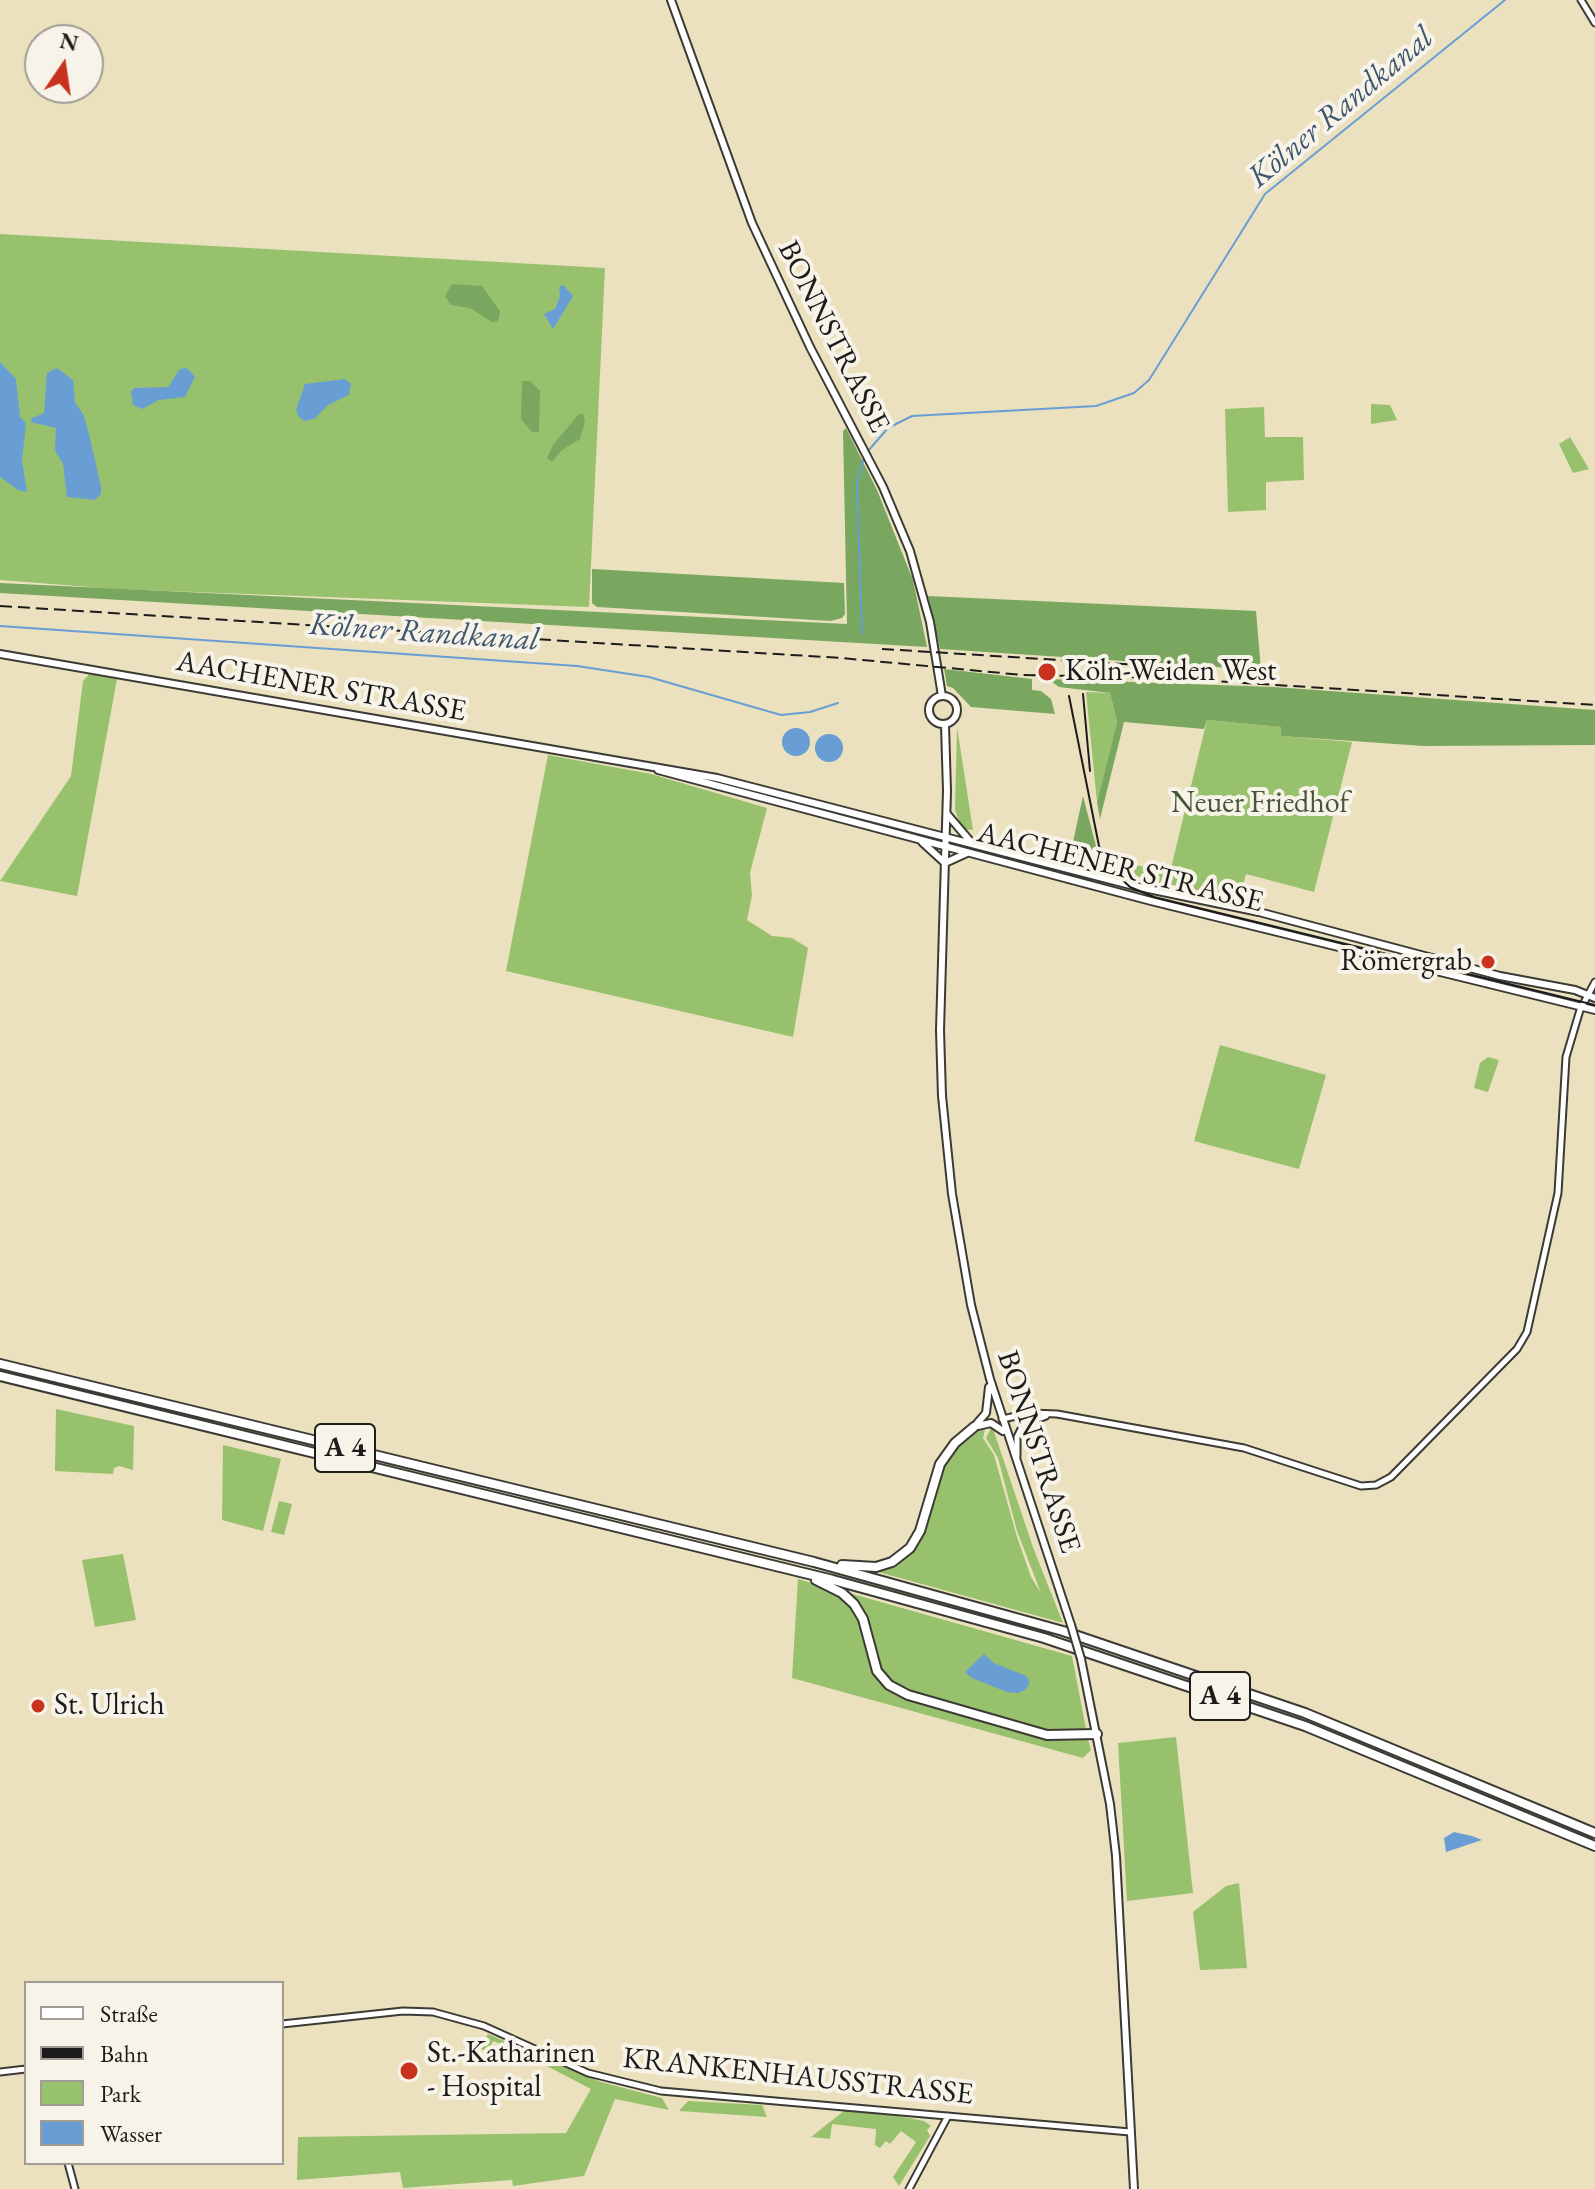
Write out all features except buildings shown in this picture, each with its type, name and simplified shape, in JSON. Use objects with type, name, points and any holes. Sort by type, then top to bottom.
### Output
[{"type":"highway","name":"A 4","points":[[0,1364],[814,1562],[1063,1631],[1210,1679],[1400,1749],[1595,1833]]},
{"type":"highway","name":"A 4","points":[[0,1376],[974,1618],[1210,1692],[1408,1766],[1595,1846]]},
{"type":"highway","points":[[814,1562],[870,1568],[899,1557],[917,1537],[944,1457],[974,1427]]},
{"type":"highway","points":[[797,1572],[836,1588],[854,1604],[863,1619],[877,1671],[889,1685],[908,1695],[1047,1735],[1097,1734]]},
{"type":"main road","name":"BONNSTRASSE","points":[[671,0],[752,223],[895,513],[917,574],[932,631],[942,696]]},
{"type":"main road","name":"AACHENER STRASSE","points":[[0,654],[717,778],[970,841],[1134,886],[1264,913],[1416,954],[1592,996]]},
{"type":"main road","points":[[942,696],[951,699],[957,707],[956,717],[945,725],[935,723],[929,713],[930,704],[942,696]]},
{"type":"main road","name":"BONNSTRASSE","points":[[945,725],[947,814],[940,1016],[946,1146],[971,1305],[990,1379],[1071,1625],[1097,1734],[1117,1868],[1134,2189]]},
{"type":"main road","name":"AACHENER STRASSE","points":[[635,764],[945,848],[1595,1010]]},
{"type":"main road","points":[[947,814],[970,841]]},
{"type":"main road","points":[[922,842],[945,863],[967,853]]},
{"type":"main road","points":[[1249,923],[1248,915],[1264,913]]},
{"type":"main road","points":[[1398,948],[1402,961],[1416,954]]},
{"type":"main road","points":[[974,1427],[986,1413],[990,1379]]},
{"type":"main road","points":[[974,1427],[991,1423],[1007,1434]]},
{"type":"street","points":[[1581,0],[1595,23]]},
{"type":"street","points":[[1001,1419],[1031,1413],[1057,1414],[1244,1448],[1361,1486],[1376,1485],[1391,1477],[1517,1349],[1527,1332],[1555,1212],[1563,1074],[1582,1006],[1592,996],[1595,982]]},
{"type":"street","points":[[1018,1469],[1017,1437],[1023,1425],[1037,1417],[1057,1414]]},
{"type":"street","name":"KRANKENHAUSSTRASSE","points":[[284,2024],[403,2011],[433,2012],[484,2026],[568,2066],[637,2086],[1130,2132]]},
{"type":"street","points":[[0,2072],[24,2069]]},
{"type":"street","points":[[909,2189],[948,2116]]},
{"type":"street","points":[[69,2165],[75,2189]]},
{"type":"green space","points":[[0,234],[605,268],[589,607],[116,589],[0,580]]},
{"type":"green space","points":[[452,284],[482,286],[500,311],[498,321],[492,322],[470,308],[451,305],[445,296]]},
{"type":"green space","points":[[522,381],[530,381],[540,391],[539,432],[532,432],[521,419]]},
{"type":"green space","points":[[1371,404],[1390,405],[1397,420],[1371,424]]},
{"type":"green space","points":[[1264,407],[1265,437],[1303,437],[1304,480],[1266,482],[1266,510],[1228,512],[1225,409]]},
{"type":"green space","points":[[579,414],[583,414],[585,421],[580,439],[562,450],[552,462],[547,458],[553,445]]},
{"type":"green space","points":[[846,428],[877,490],[913,580],[927,647],[0,593],[0,583],[847,624],[843,431]]},
{"type":"green space","points":[[1570,437],[1589,469],[1573,473],[1559,444]]},
{"type":"green space","points":[[592,569],[844,583],[845,614],[831,621],[597,607],[592,603]]},
{"type":"green space","points":[[928,596],[1256,611],[1261,670],[940,649]]},
{"type":"green space","points":[[944,669],[1032,679],[1032,690],[1041,691],[1051,699],[1055,714],[971,707],[953,688],[947,686]]},
{"type":"green space","points":[[89,674],[117,679],[77,896],[0,881],[71,776],[83,681]]},
{"type":"green space","points":[[1048,679],[1274,687],[1595,710],[1595,745],[1424,746],[1281,736],[1281,727],[1207,720],[1204,729],[1124,722],[1100,819],[1097,802],[1117,722],[1110,693],[1059,687]]},
{"type":"green space","points":[[1086,692],[1110,693],[1117,722],[1097,802]]},
{"type":"green space","name":"Neuer Friedhof","points":[[1207,720],[1282,727],[1282,736],[1352,742],[1314,892],[1246,874],[1239,901],[1181,886],[1128,879],[1111,860],[1170,872]]},
{"type":"green space","points":[[957,727],[973,830],[962,829],[955,810]]},
{"type":"green space","points":[[548,755],[651,774],[767,808],[750,873],[752,895],[747,920],[772,936],[792,938],[808,948],[793,1037],[506,971]]},
{"type":"green space","points":[[1083,796],[1097,850],[1110,871],[1069,860]]},
{"type":"green space","points":[[1220,1045],[1326,1075],[1299,1169],[1194,1141]]},
{"type":"green space","points":[[1488,1057],[1499,1060],[1488,1092],[1474,1088],[1480,1063]]},
{"type":"green space","points":[[56,1409],[134,1426],[133,1470],[119,1466],[114,1468],[113,1474],[55,1471]]},
{"type":"green space","points":[[986,1425],[983,1438],[994,1455],[1017,1537],[1031,1577],[1041,1593],[1017,1531],[998,1458],[986,1438],[992,1426],[1034,1550],[1063,1623],[871,1570],[908,1553],[949,1454]]},
{"type":"green space","points":[[223,1445],[281,1459],[263,1531],[222,1520]]},
{"type":"green space","points":[[279,1501],[292,1504],[284,1535],[271,1532]]},
{"type":"green space","points":[[123,1554],[136,1620],[95,1627],[82,1560]]},
{"type":"green space","points":[[798,1579],[830,1588],[853,1607],[862,1625],[871,1666],[882,1683],[1046,1738],[1088,1739],[1091,1750],[1083,1758],[792,1678]]},
{"type":"green space","points":[[849,1593],[1072,1656],[1086,1729],[1083,1732],[1047,1731],[901,1689],[886,1678],[877,1665],[861,1608]]},
{"type":"green space","points":[[1176,1737],[1193,1893],[1127,1901],[1118,1743]]},
{"type":"green space","points":[[1239,1883],[1247,1968],[1200,1970],[1193,1912],[1226,1886]]},
{"type":"green space","points":[[488,2034],[601,2082],[662,2098],[669,2110],[615,2099],[584,2176],[513,2186],[512,2180],[403,2188],[400,2172],[297,2180],[298,2137],[566,2133],[591,2089],[493,2041],[488,2052],[479,2048]]},
{"type":"green space","points":[[688,2101],[762,2105],[767,2117],[679,2111]]},
{"type":"green space","points":[[845,2110],[894,2115],[924,2121],[931,2126],[927,2130],[930,2136],[899,2186],[893,2177],[916,2142],[901,2131],[890,2144],[886,2141],[880,2148],[875,2145],[876,2129],[832,2124],[830,2139],[811,2137]]},
{"type":"water","points":[[563,285],[573,296],[553,329],[544,314],[555,309],[560,296],[559,287]]},
{"type":"water","points":[[0,362],[16,379],[20,417],[26,423],[22,461],[27,492],[18,490],[0,477]]},
{"type":"water","points":[[57,368],[73,380],[75,402],[84,416],[101,487],[101,494],[95,500],[67,497],[63,464],[55,450],[56,428],[31,422],[32,418],[44,413],[47,373]]},
{"type":"water","points":[[187,368],[195,377],[185,397],[159,400],[142,409],[133,405],[131,392],[134,388],[168,387],[180,369]]},
{"type":"water","points":[[345,379],[351,384],[349,395],[328,405],[314,419],[304,421],[299,417],[296,410],[305,384]]},
{"type":"water","points":[[796,728],[806,732],[810,742],[806,752],[796,756],[786,752],[782,742],[786,732]]},
{"type":"water","points":[[829,734],[839,738],[843,748],[839,758],[829,762],[819,758],[815,748],[819,738]]},
{"type":"water","points":[[984,1654],[994,1663],[1026,1676],[1030,1682],[1026,1689],[1018,1693],[1007,1692],[972,1678],[965,1672]]},
{"type":"water","points":[[1454,1832],[1482,1840],[1446,1852],[1444,1838]]},
{"type":"waterway","name":"Kölner Randkanal","points":[[868,451],[888,428],[912,416],[1096,406],[1134,393],[1149,380],[1265,194],[1505,0]]},
{"type":"waterway","name":"Kölner Randkanal","points":[[862,634],[857,484],[864,457]]},
{"type":"waterway","name":"Kölner Randkanal","points":[[0,626],[577,666],[649,677],[781,715],[810,712],[838,703]]},
{"type":"tram line","points":[[1083,694],[1090,771]]},
{"type":"tram line","points":[[1069,696],[1099,846],[1109,867],[1130,887],[1154,897],[1595,1005]]},
{"type":"railway","points":[[0,606],[841,658],[1023,675],[1165,678],[1595,705]]},
{"type":"railway","points":[[882,649],[1170,667]]},
{"type":"place","name":"Köln-Weiden West","points":[[1047,672]]},
{"type":"place","name":"Römergrab","points":[[1488,962]]},
{"type":"place","name":"St. Ulrich","points":[[38,1706]]},
{"type":"place","name":"St.-Katharinen - Hospital","points":[[409,2071]]}]
